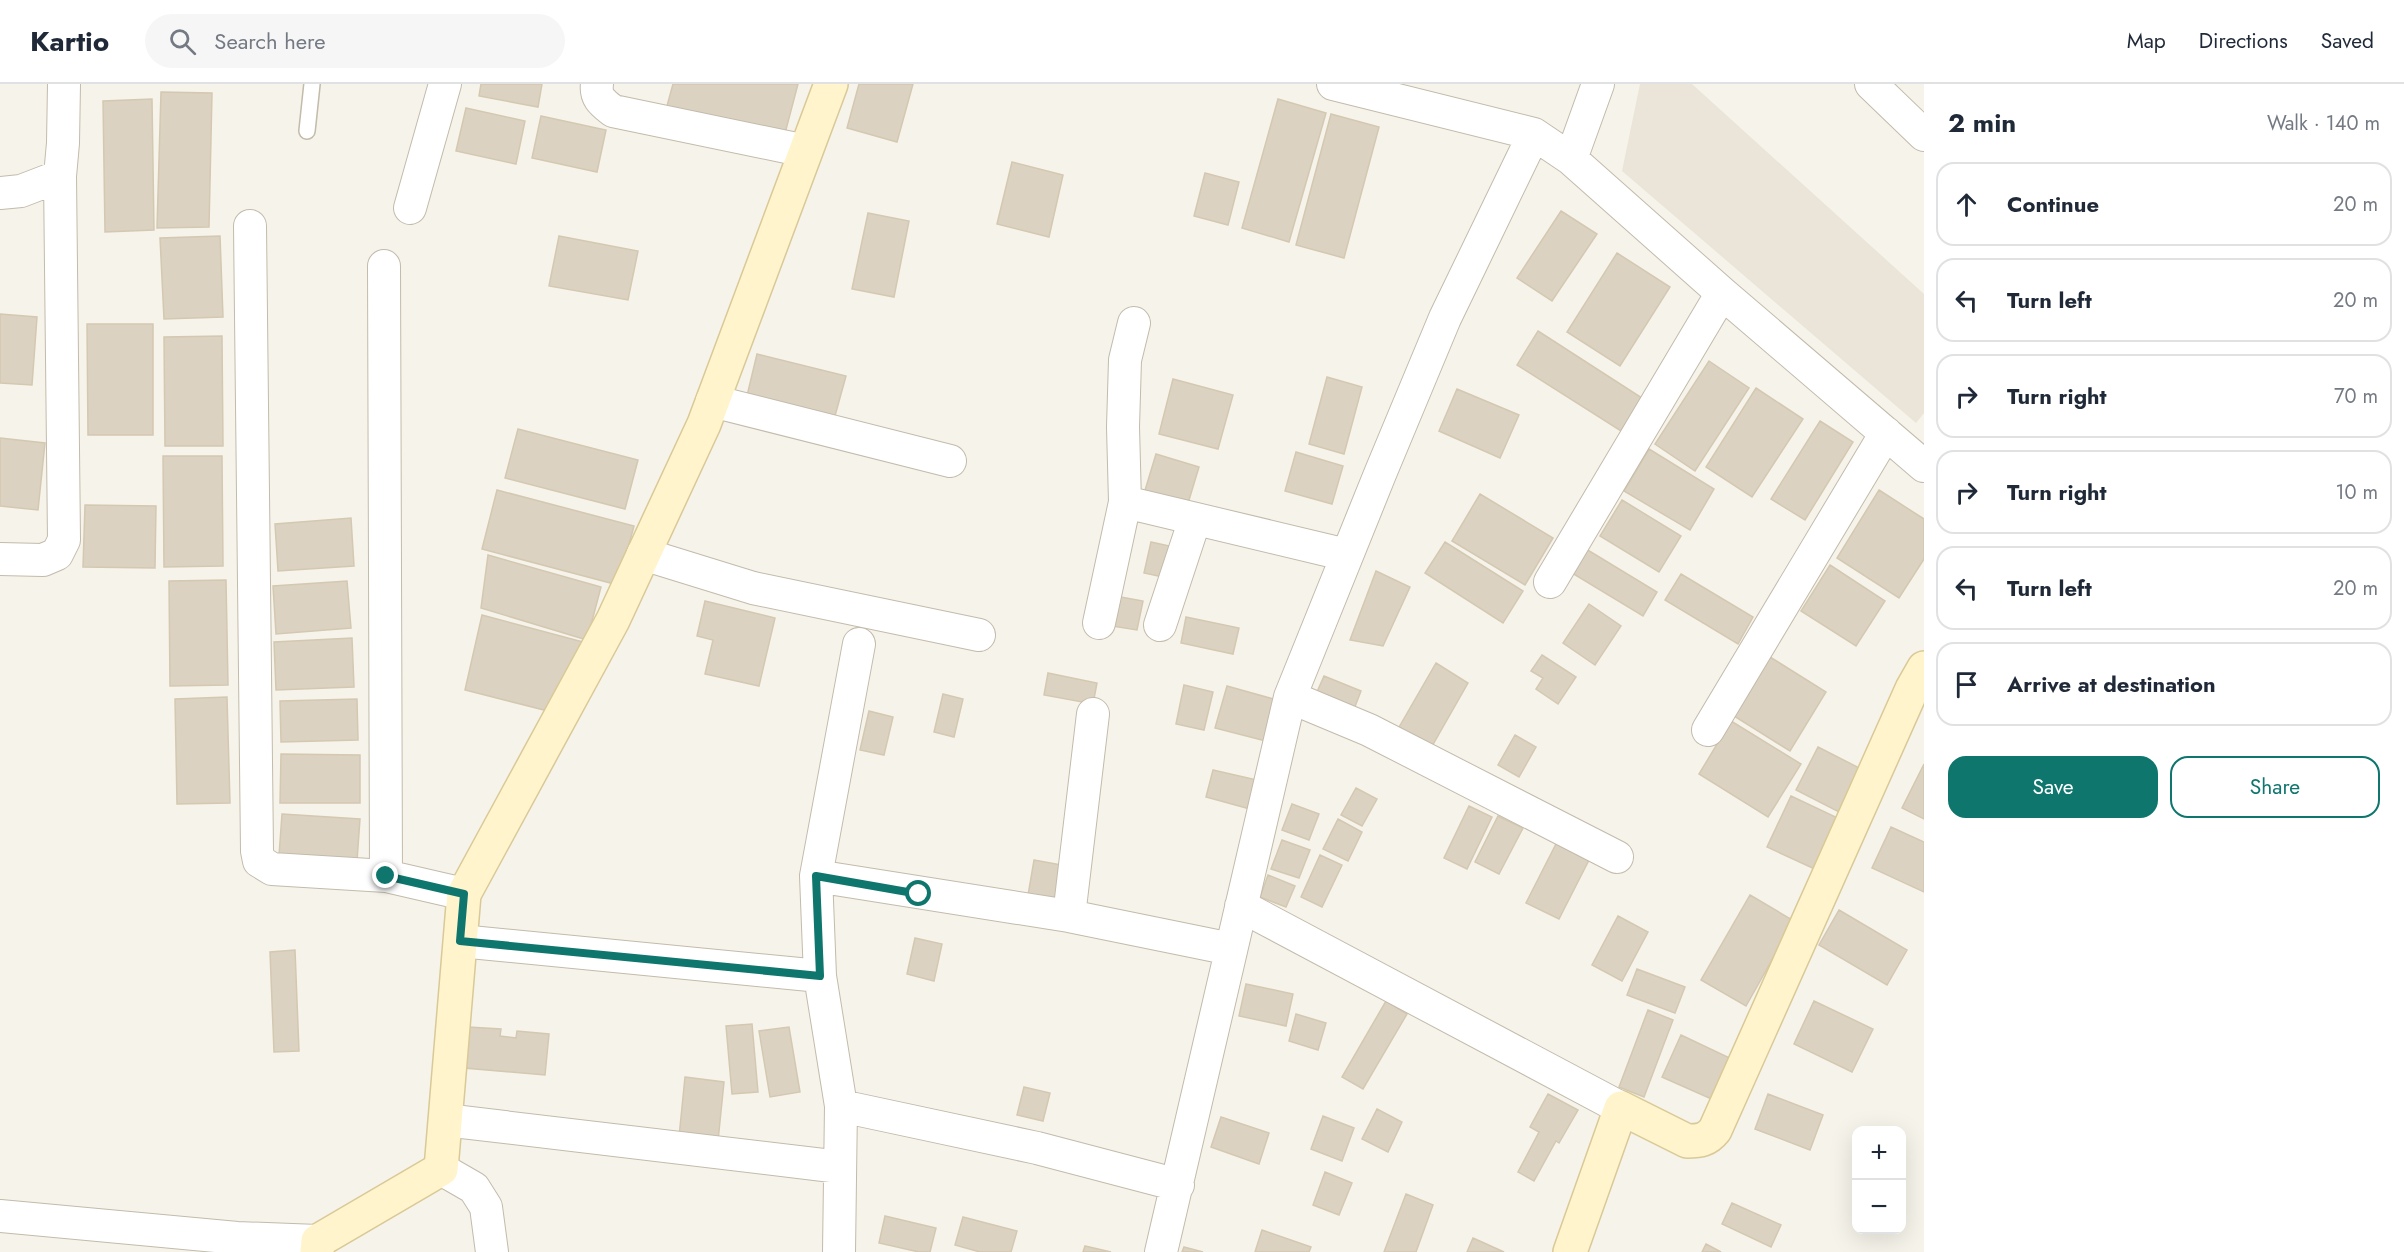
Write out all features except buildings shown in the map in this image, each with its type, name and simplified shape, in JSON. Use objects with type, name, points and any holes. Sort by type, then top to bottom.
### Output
[{"type":"street","points":[[0,559],[43,560],[57,554],[64,540],[60,176],[64,84]]},
{"type":"street","points":[[410,208],[445,84]]},
{"type":"street","points":[[597,84],[599,100],[613,111],[806,151]]},
{"type":"street","points":[[441,1169],[464,894],[613,620],[643,554],[712,401],[831,84]]},
{"type":"street","points":[[1333,84],[1534,134],[1571,159],[1722,293],[1924,466]]},
{"type":"street","points":[[1571,159],[1598,84]]},
{"type":"street","points":[[1871,84],[1924,135]]},
{"type":"street","points":[[1161,1252],[1290,697],[1445,318],[1534,134]]},
{"type":"street","points":[[0,193],[21,191],[60,176]]},
{"type":"street","points":[[250,226],[257,851],[259,861],[272,869],[386,876],[464,894]]},
{"type":"street","points":[[384,266],[386,876]]},
{"type":"street","points":[[1550,582],[1722,293]]},
{"type":"street","points":[[1099,623],[1125,502],[1123,427],[1125,360],[1134,323]]},
{"type":"street","points":[[712,401],[950,461]]},
{"type":"street","points":[[1708,730],[1886,433]]},
{"type":"street","points":[[1125,502],[1347,555]]},
{"type":"street","points":[[1160,625],[1196,519]]},
{"type":"street","points":[[643,554],[753,588],[979,635]]},
{"type":"street","points":[[838,1252],[841,1106],[820,976],[816,876],[859,644]]},
{"type":"street","points":[[1241,906],[1621,1108],[1687,1141],[1700,1141],[1708,1138],[1715,1130],[1912,689],[1924,668]]},
{"type":"street","points":[[1290,697],[1369,730],[1617,857]]},
{"type":"street","points":[[1069,915],[1093,714]]},
{"type":"street","points":[[816,876],[1069,915],[1232,949]]},
{"type":"street","points":[[460,941],[820,976]]},
{"type":"street","points":[[841,1106],[1037,1148],[1178,1185]]},
{"type":"street","points":[[1570,1252],[1621,1108]]},
{"type":"street","points":[[445,1120],[840,1167]]},
{"type":"street","points":[[0,1216],[236,1245],[318,1247],[441,1169]]},
{"type":"street","points":[[441,1169],[474,1188],[486,1207],[492,1252]]},
{"type":"lane","points":[[307,131],[312,84]]},
{"type":"shaded area","points":[[1640,84],[1692,84],[1924,294],[1924,413],[1916,423],[1622,171]]},
{"type":"route","points":[[386,876],[464,894],[460,941],[820,976],[816,876],[919,894]]}]
